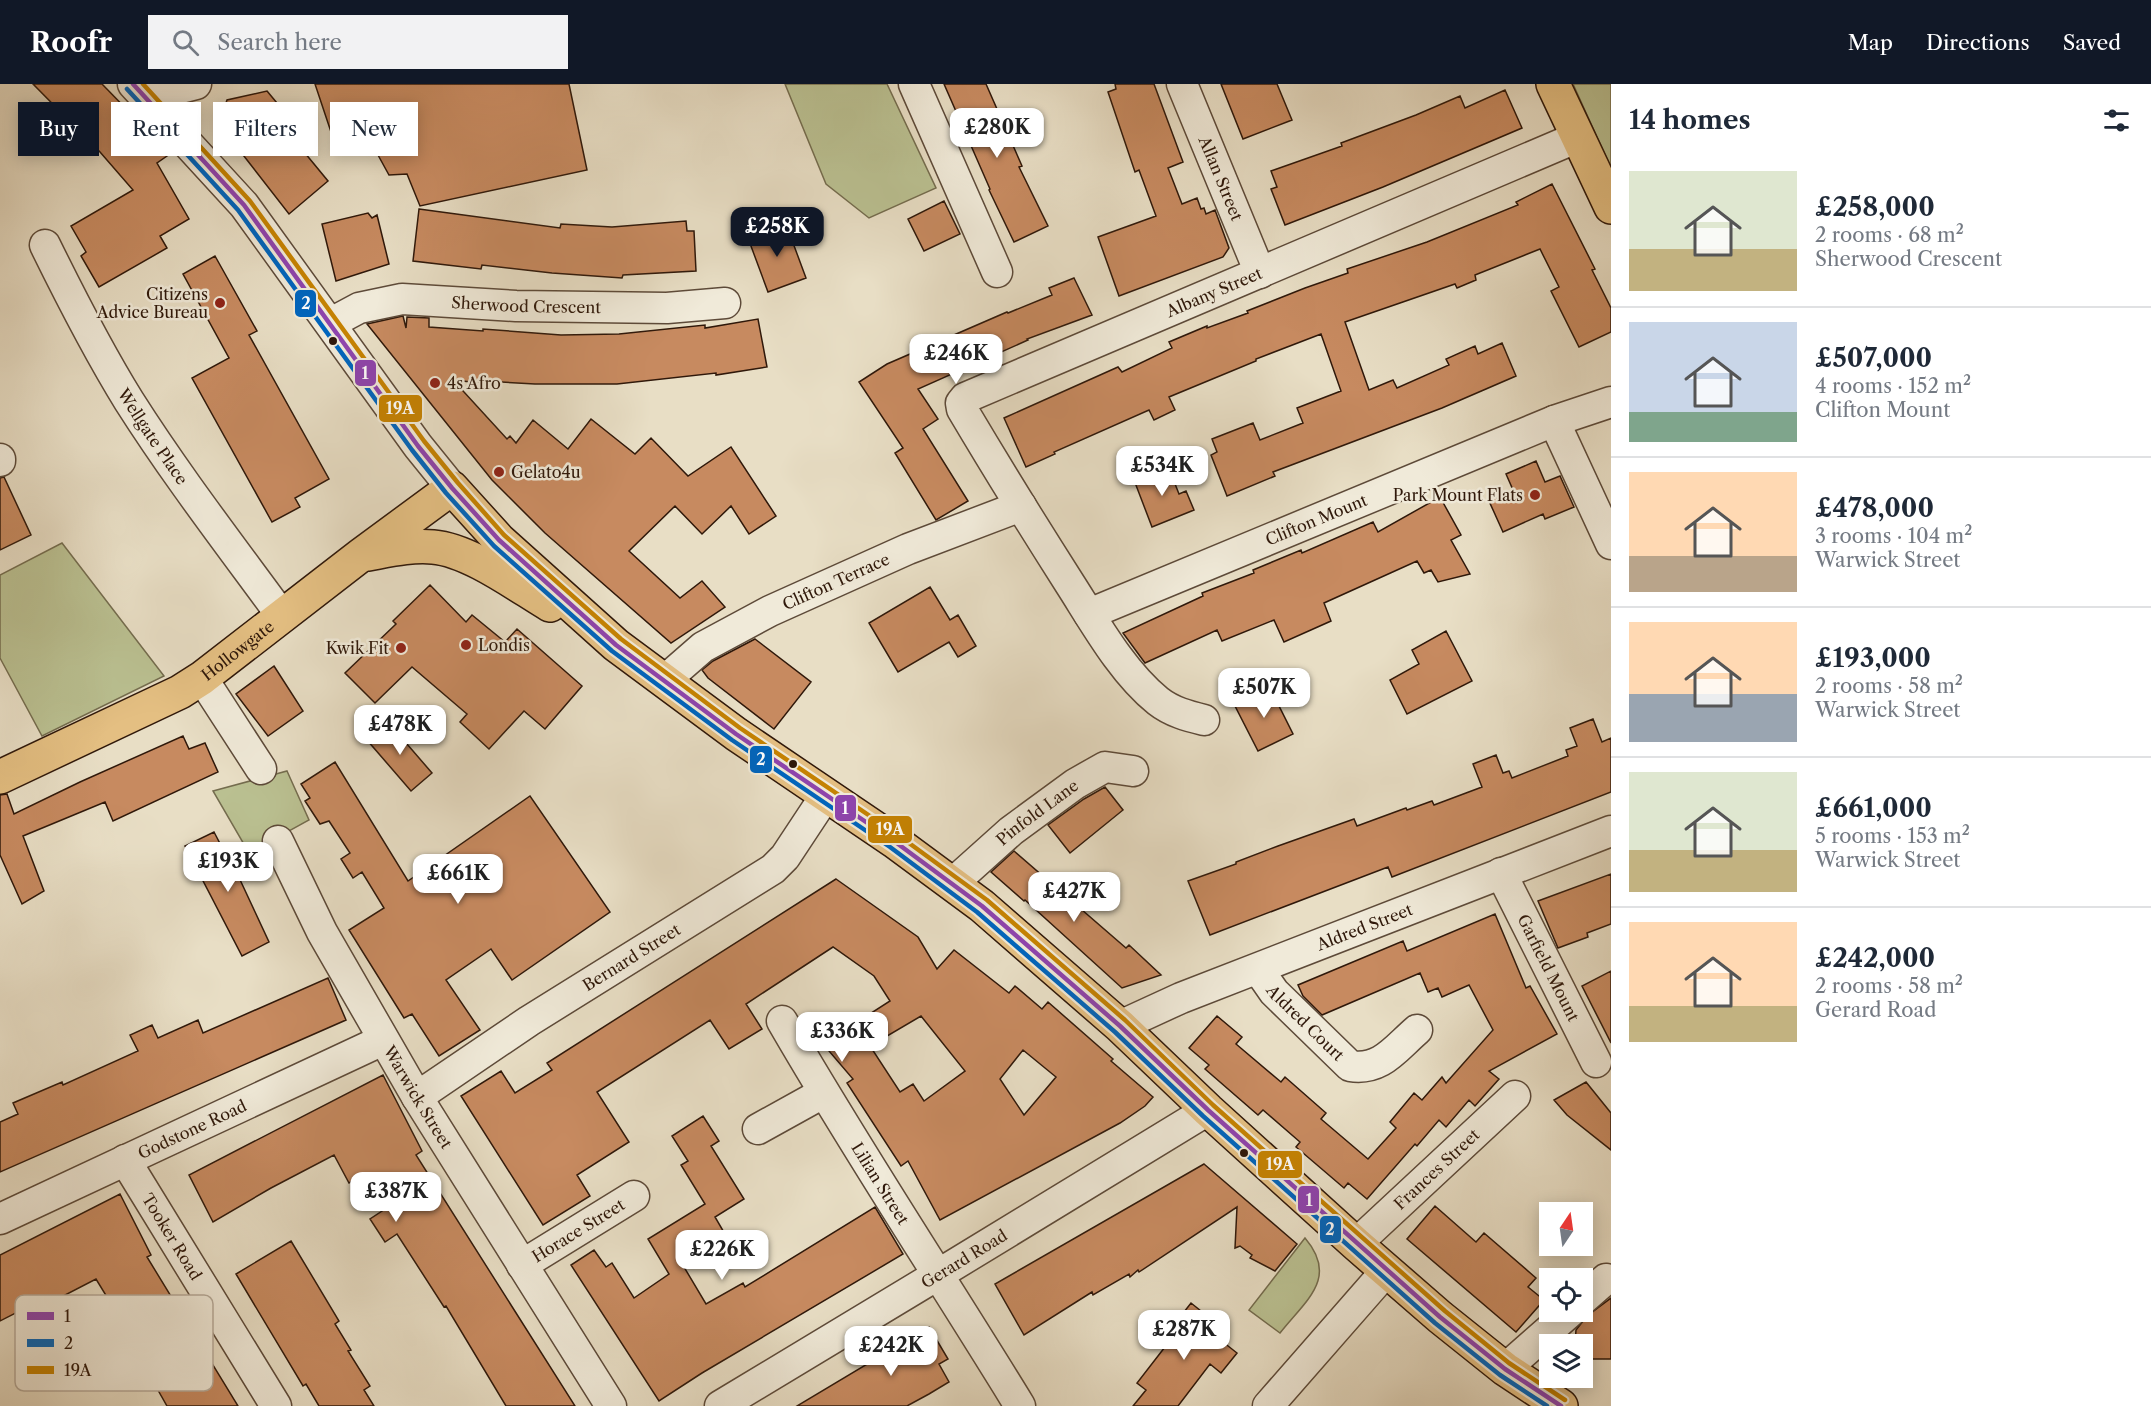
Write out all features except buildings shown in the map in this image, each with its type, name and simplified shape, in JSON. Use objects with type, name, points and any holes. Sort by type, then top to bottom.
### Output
[{"type":"main road","points":[[1553,84],[1611,207]]},
{"type":"main road","points":[[452,488],[499,540],[616,645],[773,760],[953,883],[1032,948],[1120,1026],[1208,1110],[1440,1317],[1505,1369],[1561,1406]]},
{"type":"main road","name":"Hollowgate","points":[[0,777],[180,692],[202,678],[452,488]]},
{"type":"main road","points":[[361,555],[410,546],[450,550],[469,557],[616,645]]},
{"type":"street","points":[[139,90],[195,84]]},
{"type":"street","points":[[914,84],[997,272]]},
{"type":"street","name":"Allan Street","points":[[1182,84],[1260,273]]},
{"type":"street","points":[[139,90],[244,205],[418,446],[452,488]]},
{"type":"street","name":"Albany Street","points":[[1021,506],[962,409],[961,403],[965,398],[1578,137]]},
{"type":"street","name":"Wellgate Place","points":[[45,245],[93,339],[129,401],[190,490],[282,616]]},
{"type":"street","name":"Sherwood Crescent","points":[[331,323],[359,308],[402,298],[516,306],[667,308],[725,303]]},
{"type":"street","name":"Clifton Mount","points":[[1089,614],[1554,421],[1611,402]]},
{"type":"street","points":[[1554,421],[1611,544]]},
{"type":"street","points":[[1021,506],[1089,614],[1134,678],[1160,702],[1182,715],[1204,720]]},
{"type":"street","name":"Clifton Terrace","points":[[664,681],[703,648],[770,611],[908,549],[1021,506]]},
{"type":"street","points":[[202,678],[261,769]]},
{"type":"street","name":"Pinfold Lane","points":[[953,883],[1011,831],[1075,784],[1105,767],[1133,771]]},
{"type":"street","name":"Bernard Street","points":[[417,1097],[529,1021],[773,869],[785,857],[826,795]]},
{"type":"street","name":"Aldred Street","points":[[1120,1026],[1181,998],[1611,831]]},
{"type":"street","name":"Warwick Street","points":[[278,841],[322,932],[383,1040],[611,1406]]},
{"type":"street","name":"Garfield Mount","points":[[1501,873],[1596,1062]]},
{"type":"street","name":"Aldred Court","points":[[1258,969],[1274,992],[1350,1066],[1362,1068],[1378,1064],[1417,1030]]},
{"type":"street","name":"Lilian Street","points":[[782,1021],[823,1093],[1020,1406]]},
{"type":"street","name":"Godstone Road","points":[[0,1219],[383,1040]]},
{"type":"street","points":[[758,1129],[823,1093]]},
{"type":"street","name":"Frances Street","points":[[1356,1244],[1515,1096]]},
{"type":"street","name":"Gerard Road","points":[[720,1406],[1208,1110]]},
{"type":"street","name":"Tooker Road","points":[[124,1160],[207,1295]]},
{"type":"street","name":"Horace Street","points":[[522,1265],[634,1196]]},
{"type":"street","points":[[1268,1406],[1387,1270]]},
{"type":"street","points":[[1593,1290],[1606,1279]]},
{"type":"street","name":"Tooker Road","points":[[213,1304],[276,1406]]},
{"type":"street","points":[[1505,1369],[1558,1322]]},
{"type":"green space","points":[[785,84],[887,84],[936,188],[869,218],[826,184]]},
{"type":"green space","points":[[1573,84],[1611,84],[1611,168]]},
{"type":"green space","points":[[62,543],[164,676],[42,736],[0,658],[0,575]]},
{"type":"green space","points":[[287,771],[309,820],[249,853],[213,791]]},
{"type":"green space","points":[[1305,1238],[1315,1252],[1319,1265],[1319,1277],[1308,1299],[1280,1333],[1249,1310]]},
{"type":"transit line","name":"1","points":[[133,84],[244,205],[418,446],[499,540],[616,645],[736,734],[894,841],[982,906],[1120,1026],[1208,1110],[1440,1317],[1505,1369],[1561,1406]]},
{"type":"transit line","name":"19A","points":[[143,84],[250,201],[424,441],[504,535],[621,639],[740,728],[898,835],[987,900],[1125,1020],[1213,1105],[1445,1311],[1509,1363],[1565,1400]]},
{"type":"transit line","name":"2","points":[[127,89],[238,210],[412,450],[446,493],[494,546],[612,651],[732,740],[890,847],[977,912],[1115,1032],[1203,1116],[1435,1323],[1500,1375],[1547,1406]]},
{"type":"place","name":"Citizens Advice Bureau","points":[[220,303]]},
{"type":"place","name":"4s Afro","points":[[435,383]]},
{"type":"place","name":"Gelato4u","points":[[499,472]]},
{"type":"place","name":"Park Mount Flats","points":[[1535,495]]},
{"type":"place","name":"Londis","points":[[466,645]]},
{"type":"place","name":"Kwik Fit","points":[[401,648]]}]
